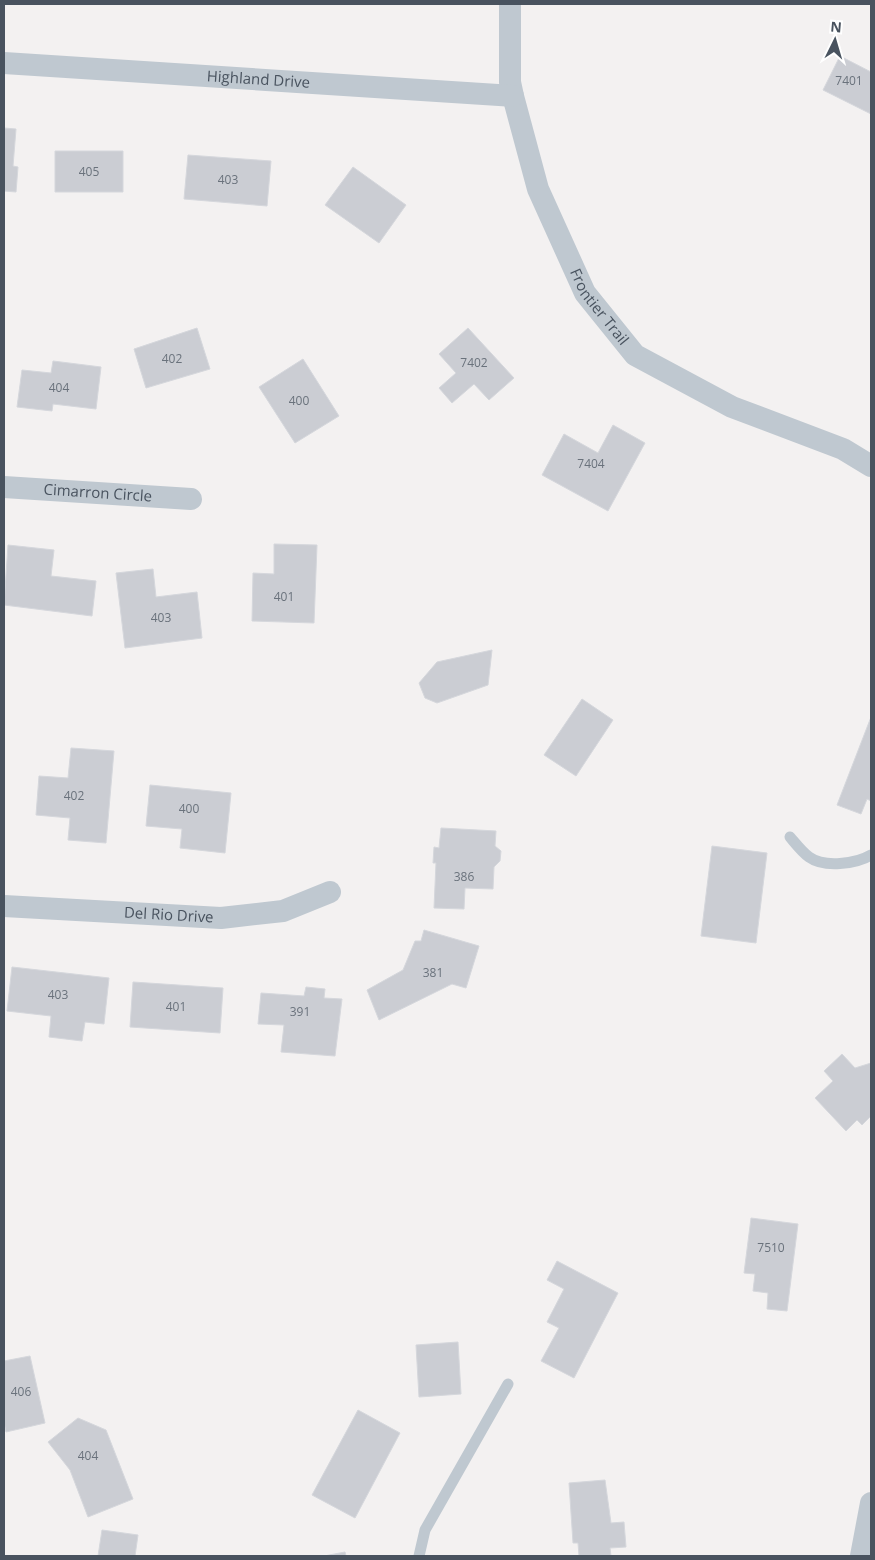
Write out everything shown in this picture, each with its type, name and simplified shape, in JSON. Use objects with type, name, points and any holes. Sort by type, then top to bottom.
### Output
[{"type":"street","name":"Frontier Trail","points":[[510,4],[510,82],[513,96],[538,190],[586,293],[635,354],[732,407],[843,449],[871,466]]},
{"type":"street","name":"Highland Drive","points":[[4,63],[513,96]]},
{"type":"street","name":"Cimarron Circle","points":[[4,487],[191,499]]},
{"type":"street","name":"Del Rio Drive","points":[[4,906],[221,918],[283,911],[330,892]]},
{"type":"street","points":[[861,1556],[871,1503]]},
{"type":"lane","points":[[790,837],[811,859],[840,864],[862,861],[871,856]]},
{"type":"lane","points":[[419,1556],[425,1530],[508,1384]]},
{"type":"building","points":[[840,56],[871,72],[871,114],[823,90]]},
{"type":"building","points":[[4,128],[16,129],[13,166],[18,167],[16,192],[4,191]]},
{"type":"building","points":[[55,151],[123,151],[123,192],[55,192]]},
{"type":"building","points":[[188,155],[271,161],[267,206],[184,199]]},
{"type":"building","points":[[353,167],[406,205],[379,243],[325,205]]},
{"type":"building","points":[[197,328],[210,369],[146,388],[134,349]]},
{"type":"building","points":[[468,328],[514,378],[489,400],[474,384],[452,403],[439,388],[456,373],[439,354]]},
{"type":"building","points":[[303,359],[339,416],[295,443],[259,387]]},
{"type":"building","points":[[53,361],[101,367],[96,409],[53,404],[52,411],[17,407],[22,370],[51,373]]},
{"type":"building","points":[[613,425],[645,443],[608,511],[542,475],[564,434],[598,453]]},
{"type":"building","points":[[274,544],[317,545],[314,623],[252,621],[253,573],[274,574]]},
{"type":"building","points":[[8,545],[54,550],[51,576],[96,581],[92,616],[4,605]]},
{"type":"building","points":[[153,569],[156,597],[197,592],[202,638],[125,648],[116,573]]},
{"type":"building","points":[[492,650],[488,685],[437,703],[425,698],[419,683],[437,662]]},
{"type":"building","points":[[582,699],[613,720],[576,776],[544,755]]},
{"type":"building","points":[[871,717],[871,801],[867,799],[861,814],[837,805]]},
{"type":"building","points":[[71,748],[114,751],[106,843],[68,840],[70,818],[36,815],[39,776],[68,778]]},
{"type":"building","points":[[150,785],[231,793],[225,853],[180,848],[182,829],[146,826]]},
{"type":"building","points":[[441,828],[496,831],[495,846],[501,851],[500,861],[494,867],[493,889],[465,888],[464,909],[434,908],[436,863],[433,863],[434,847],[439,848]]},
{"type":"building","points":[[712,846],[767,853],[756,943],[701,936]]},
{"type":"building","points":[[424,930],[479,946],[466,988],[452,984],[379,1020],[367,990],[403,970],[415,941],[421,941]]},
{"type":"building","points":[[12,967],[109,978],[104,1024],[85,1022],[82,1041],[49,1037],[51,1016],[7,1011]]},
{"type":"building","points":[[133,982],[223,988],[220,1033],[130,1027]]},
{"type":"building","points":[[306,987],[325,989],[324,998],[342,999],[335,1056],[281,1052],[284,1025],[258,1024],[261,993],[304,996]]},
{"type":"building","points":[[842,1054],[855,1068],[871,1063],[871,1116],[862,1125],[857,1120],[846,1131],[815,1098],[833,1081],[824,1071]]},
{"type":"building","points":[[751,1218],[798,1224],[787,1311],[767,1309],[768,1293],[753,1291],[755,1274],[744,1273]]},
{"type":"building","points":[[557,1261],[618,1293],[574,1378],[541,1361],[559,1328],[547,1322],[564,1289],[547,1280]]},
{"type":"building","points":[[458,1342],[461,1394],[419,1397],[416,1345]]},
{"type":"building","points":[[30,1356],[45,1423],[6,1432],[4,1422],[4,1361]]},
{"type":"building","points":[[358,1410],[400,1433],[355,1518],[312,1495]]},
{"type":"building","points":[[78,1418],[106,1430],[133,1499],[88,1517],[70,1470],[48,1442]]},
{"type":"building","points":[[605,1480],[611,1523],[624,1522],[626,1547],[610,1548],[611,1556],[579,1556],[578,1543],[573,1543],[569,1483]]},
{"type":"building","points":[[102,1530],[138,1535],[135,1556],[98,1556]]},
{"type":"building","points":[[345,1552],[346,1556],[324,1556]]}]
